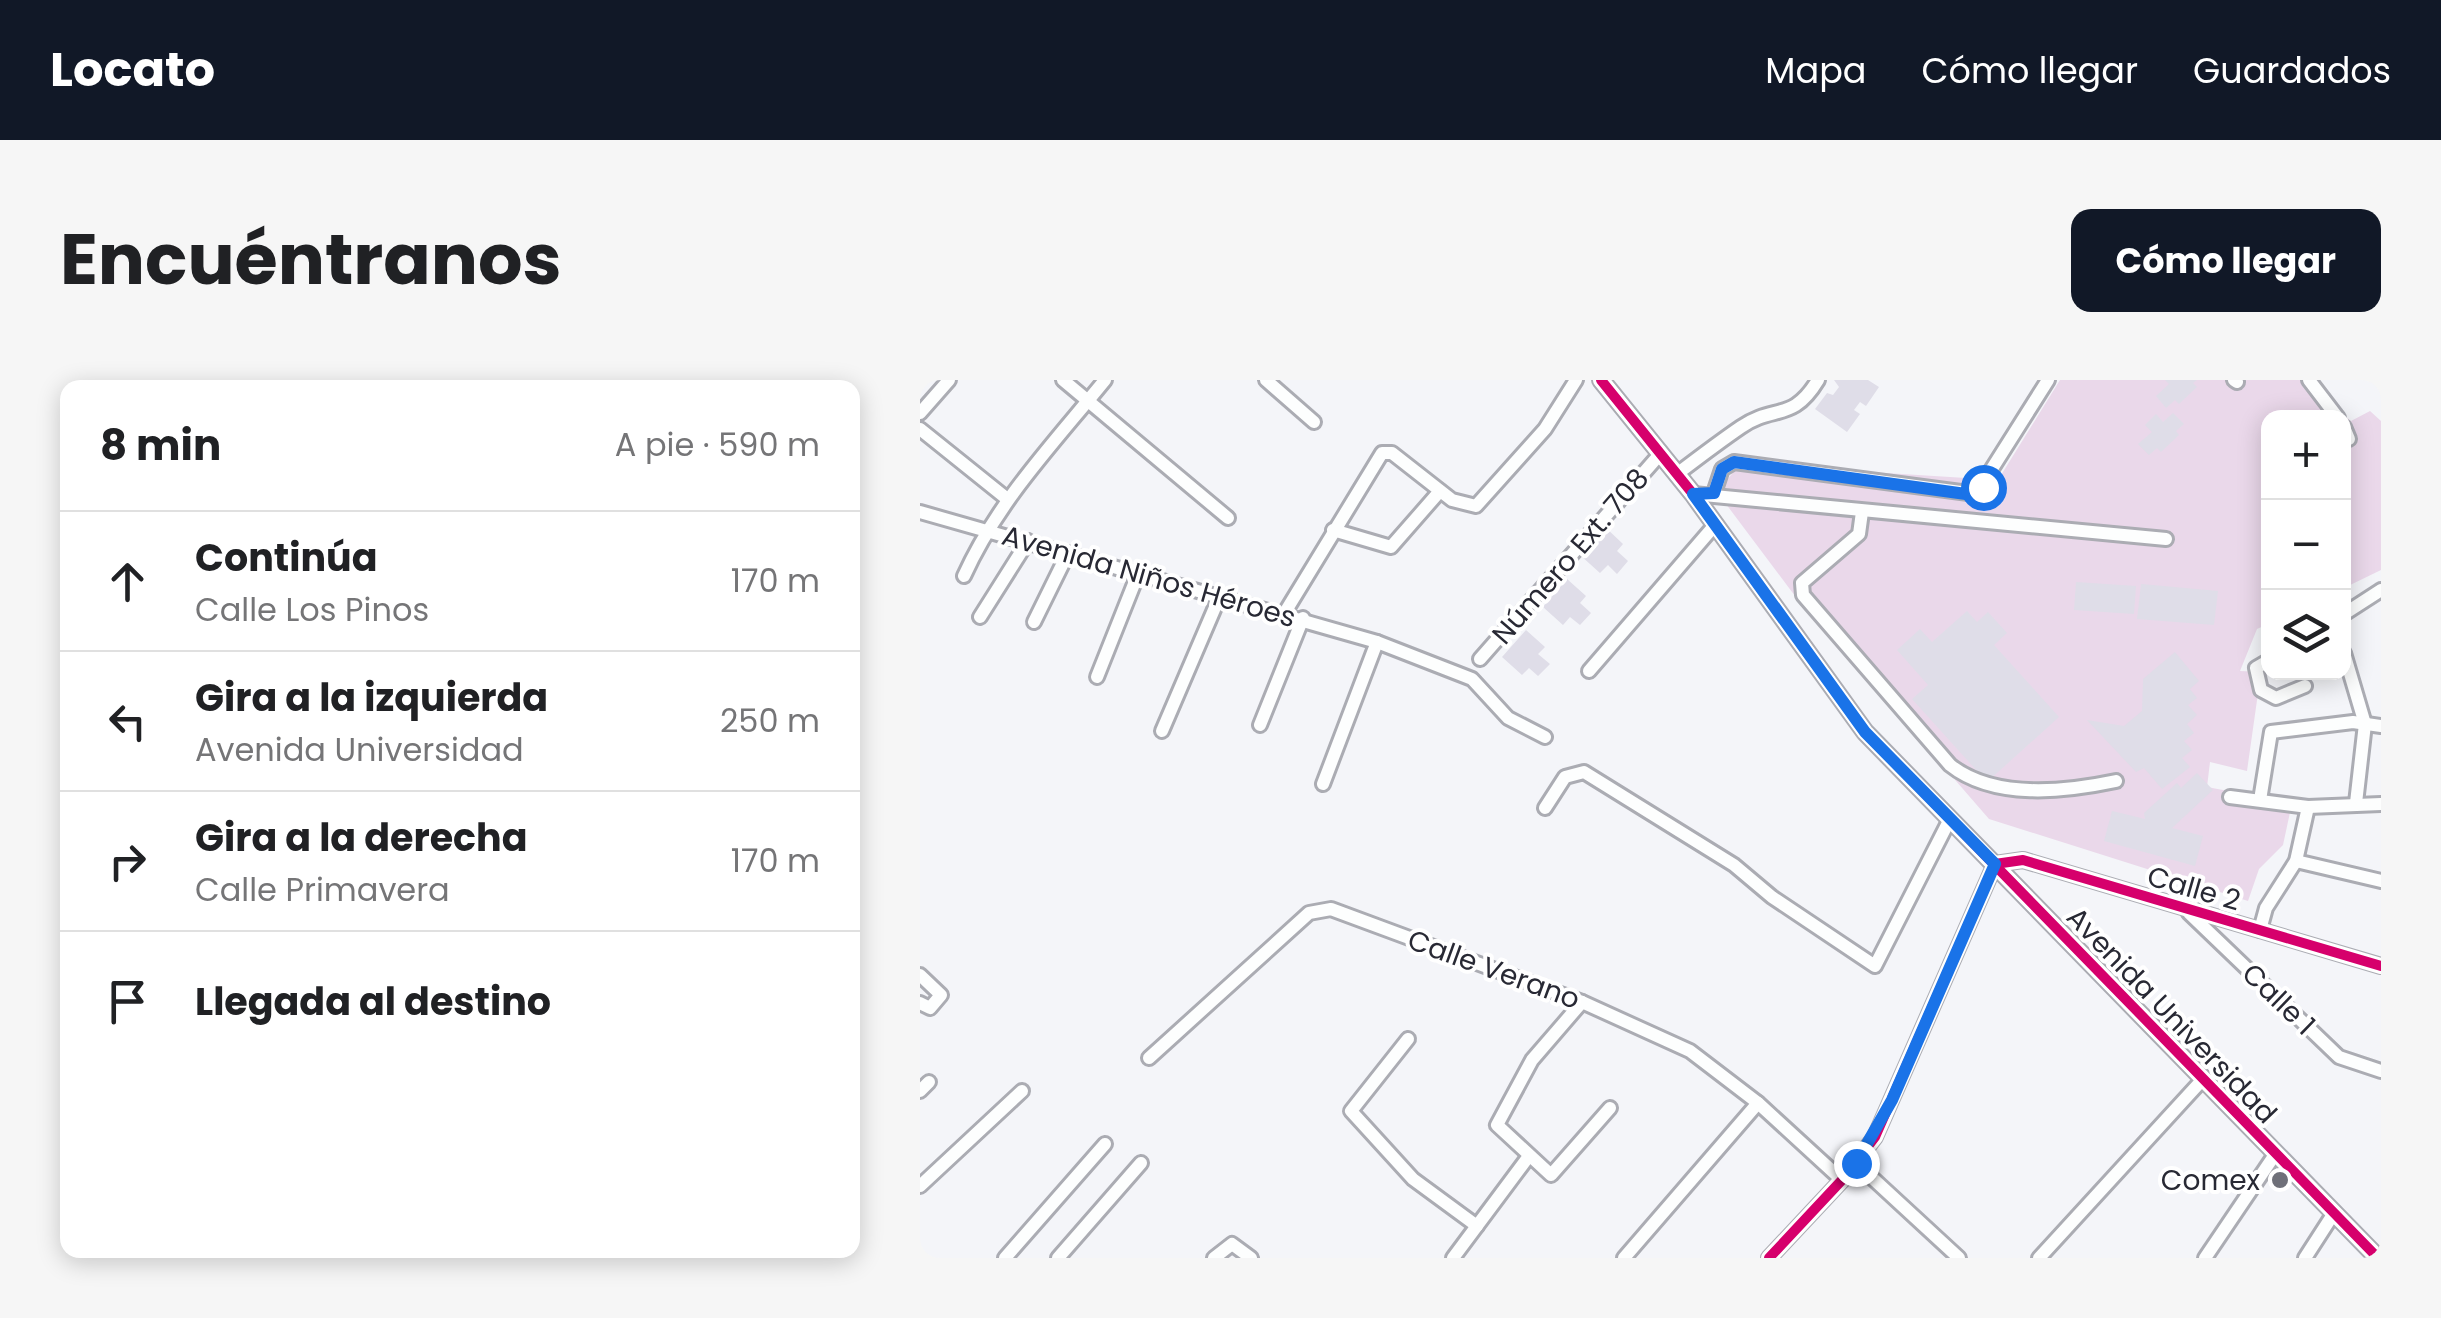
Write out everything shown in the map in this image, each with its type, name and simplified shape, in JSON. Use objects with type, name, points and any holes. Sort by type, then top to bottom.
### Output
[{"type":"street","points":[[920,413],[948,380]]},
{"type":"street","points":[[1063,380],[1228,518]]},
{"type":"street","points":[[964,576],[985,530],[1006,498],[1105,380]]},
{"type":"street","points":[[1266,380],[1314,422]]},
{"type":"street","points":[[1284,614],[1377,458],[1386,451],[1466,506],[1482,504],[1545,430],[1576,380]]},
{"type":"street","name":"Avenida Universidad","points":[[1600,380],[1693,494],[1865,732],[2378,1258]]},
{"type":"street","points":[[1677,474],[1744,424],[1789,413],[1803,403],[1818,380]]},
{"type":"street","points":[[1714,493],[1722,469],[1734,462],[1976,494],[2048,380]]},
{"type":"street","points":[[2309,380],[2332,410]]},
{"type":"street","points":[[920,428],[1006,498]]},
{"type":"street","name":"Número Ext. 708","points":[[1480,659],[1661,453]]},
{"type":"street","points":[[1333,530],[1392,547],[1440,491]]},
{"type":"street","points":[[1693,494],[2166,539]]},
{"type":"street","name":"Avenida Niños Héroes","points":[[920,512],[1378,642],[1472,679],[1508,718],[1545,737]]},
{"type":"street","points":[[1862,512],[1859,534],[1812,570],[1802,583],[1803,596],[1950,766],[1967,779],[1990,787],[2074,790],[2116,781]]},
{"type":"street","points":[[1588,671],[1715,526]]},
{"type":"street","points":[[980,617],[1028,541]]},
{"type":"street","points":[[1034,622],[1068,552]]},
{"type":"street","points":[[1098,676],[1138,574]]},
{"type":"street","points":[[2351,609],[2381,590]]},
{"type":"street","points":[[1162,731],[1219,598]]},
{"type":"street","points":[[1260,725],[1303,618]]},
{"type":"street","points":[[1324,784],[1378,642]]},
{"type":"street","points":[[2261,665],[2256,668],[2261,690],[2276,698],[2305,686]]},
{"type":"street","points":[[2351,677],[2365,724],[2356,802]]},
{"type":"street","points":[[2260,800],[2271,732],[2381,726]]},
{"type":"street","points":[[1545,808],[1565,777],[1584,772],[1734,864],[1772,897],[1875,966],[1949,821]]},
{"type":"street","points":[[2230,797],[2308,807],[2356,802],[2381,804]]},
{"type":"street","points":[[2260,930],[2266,908],[2296,861],[2308,807]]},
{"type":"street","name":"Calle 2","points":[[1995,864],[2023,860],[2381,966]]},
{"type":"street","points":[[2296,861],[2381,882]]},
{"type":"street","points":[[1769,1258],[1856,1163],[1892,1100],[1995,864]]},
{"type":"street","name":"Calle Verano","points":[[1149,1058],[1319,908],[1582,1002],[1690,1051],[1758,1103],[1842,1180]]},
{"type":"street","name":"Calle 1","points":[[2186,910],[2339,1057],[2381,1071]]},
{"type":"street","points":[[920,975],[941,995],[930,1008],[920,1003]]},
{"type":"street","points":[[1582,1002],[1532,1060],[1497,1125],[1551,1175],[1610,1108]]},
{"type":"street","points":[[1408,1040],[1350,1111],[1413,1179],[1477,1226]]},
{"type":"street","points":[[2039,1258],[2204,1078]]},
{"type":"street","points":[[920,1186],[1022,1090]]},
{"type":"street","points":[[1624,1258],[1758,1103]]},
{"type":"street","points":[[1005,1258],[1105,1144]]},
{"type":"street","points":[[2205,1258],[2276,1153]]},
{"type":"street","points":[[1453,1258],[1528,1156]]},
{"type":"street","points":[[1856,1163],[1959,1258]]},
{"type":"street","points":[[1058,1258],[1141,1164]]},
{"type":"street","points":[[2305,1258],[2334,1213]]},
{"type":"street","points":[[1214,1258],[1232,1244],[1251,1258]]},
{"type":"shaded area","points":[[2060,380],[2304,380],[2338,410],[2261,410],[2261,627],[2240,671],[2261,672],[2247,771],[2210,762],[2207,787],[2292,803],[2283,845],[2259,869],[2248,901],[1989,819],[1792,592],[1717,492],[1740,464],[1998,480]]},
{"type":"shaded area","points":[[2370,411],[2381,421],[2381,570],[2351,585],[2351,421]]},
{"type":"building","points":[[1834,380],[1868,380],[1879,387],[1866,406],[1860,402],[1854,410],[1860,414],[1847,432],[1815,409],[1827,393],[1833,395],[1839,387]]},
{"type":"building","points":[[2165,380],[2197,380],[2193,383],[2197,387],[2179,404],[2175,400],[2166,408],[2156,396],[2169,384]]},
{"type":"building","points":[[2173,413],[2184,424],[2176,431],[2179,435],[2161,452],[2157,448],[2149,455],[2138,444],[2152,432],[2145,425],[2156,414],[2163,422]]},
{"type":"building","points":[[1605,527],[1623,544],[1617,551],[1628,561],[1617,574],[1608,565],[1600,573],[1580,555]]},
{"type":"building","points":[[1567,579],[1586,596],[1580,603],[1591,613],[1580,625],[1570,617],[1563,625],[1543,607]]},
{"type":"building","points":[[2076,582],[2136,586],[2134,614],[2074,610]]},
{"type":"building","points":[[2141,584],[2218,591],[2214,625],[2137,619]]},
{"type":"building","points":[[1967,611],[1977,622],[1988,612],[2007,633],[1994,645],[2059,717],[1987,782],[1912,699],[1928,685],[1897,650],[1920,629],[1932,642]]},
{"type":"building","points":[[1526,630],[1545,647],[1538,654],[1550,664],[1538,676],[1529,668],[1522,675],[1502,657]]},
{"type":"building","points":[[2175,652],[2199,681],[2190,689],[2197,698],[2188,705],[2197,715],[2187,724],[2194,733],[2184,741],[2192,750],[2182,758],[2190,767],[2162,789],[2144,768],[2136,772],[2087,720],[2124,726],[2142,711],[2143,679]]},
{"type":"building","points":[[2197,773],[2213,790],[2172,828],[2203,836],[2195,866],[2104,841],[2112,811],[2145,819],[2144,813],[2177,783],[2181,788]]},
{"type":"cycle path","points":[[1601,380],[1693,494],[1865,732],[2378,1258]]},
{"type":"cycle path","points":[[1769,1258],[1842,1180],[1875,1137],[1995,864],[2023,860],[2381,966]]},
{"type":"place","name":"Comex","points":[[2280,1180]]},
{"type":"route","points":[[1856,1163],[1875,1137],[1995,864],[1865,732],[1783,624],[1693,494],[1714,493],[1722,469],[1730,462],[1966,494],[1976,494],[1983,487]]}]
